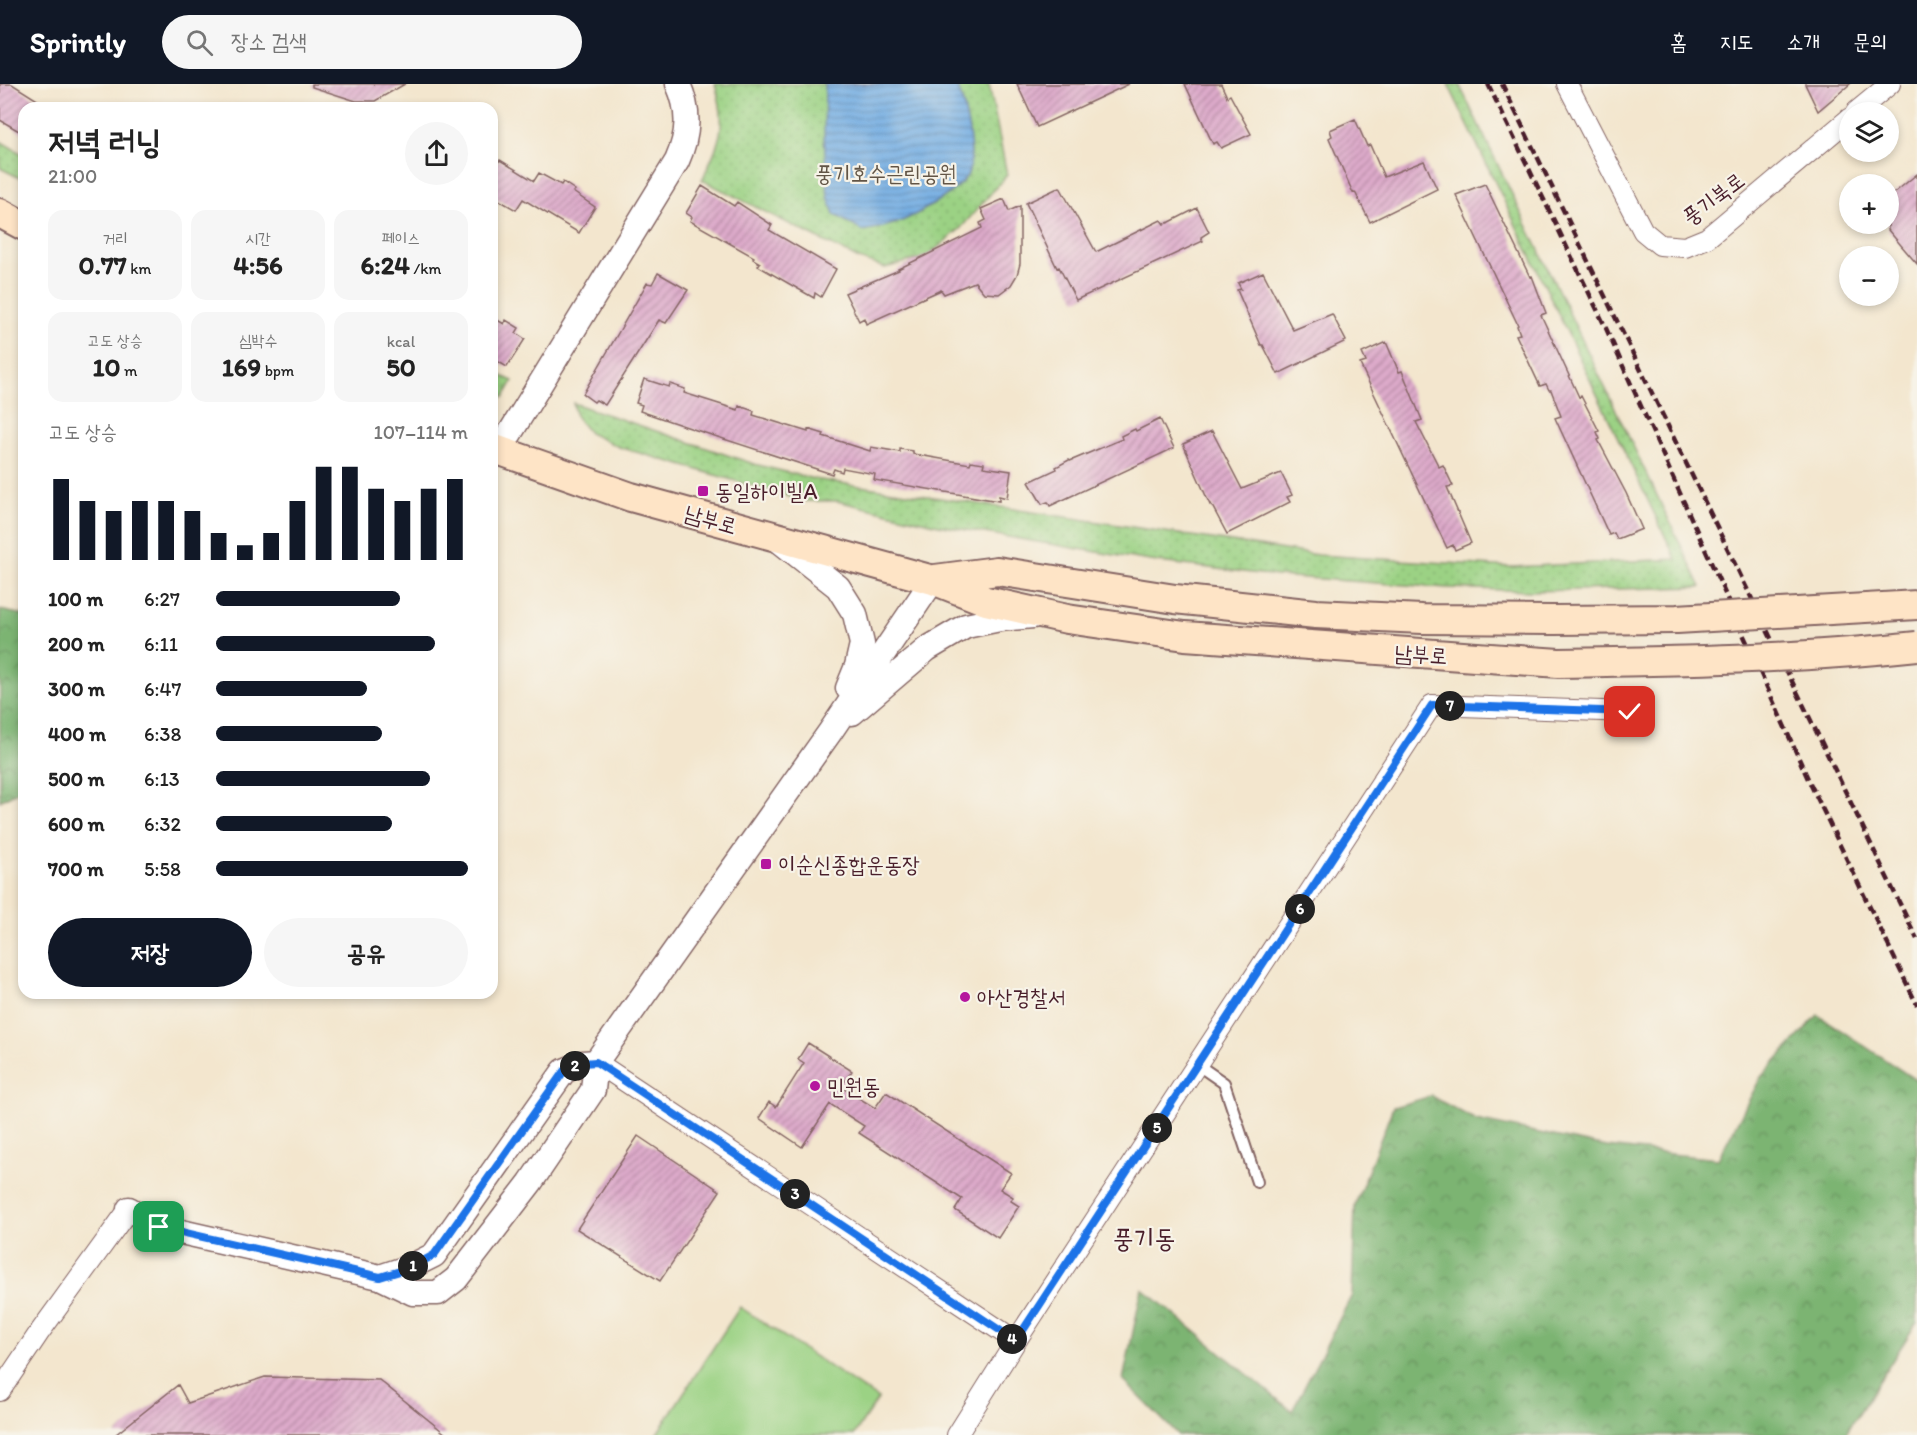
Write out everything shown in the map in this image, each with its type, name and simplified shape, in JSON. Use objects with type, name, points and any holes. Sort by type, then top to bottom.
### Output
[{"type":"main road","points":[[0,213],[18,223]]},
{"type":"main road","name":"남부로","points":[[498,451],[632,497],[933,580],[986,601],[1049,615],[1185,636],[1559,663],[1729,660],[1917,646]]},
{"type":"main road","name":"남부로","points":[[933,580],[997,571],[1175,599],[1316,614],[1422,619],[1677,620],[1917,605]]},
{"type":"street","points":[[498,445],[677,161],[684,145],[688,125],[687,105],[678,84]]},
{"type":"street","name":"풍기북로","points":[[1567,84],[1643,231],[1660,245],[1686,247],[1707,238],[1839,127]]},
{"type":"street","points":[[1868,102],[1890,84]]},
{"type":"street","points":[[774,537],[838,586],[855,614],[862,644],[857,666],[830,732]]},
{"type":"street","points":[[0,1391],[129,1209],[159,1227],[380,1277],[413,1293],[438,1293],[456,1279],[530,1183],[593,1090],[596,1062],[830,732],[933,580]]},
{"type":"street","points":[[830,732],[927,649],[966,626],[1000,619],[1049,615]]},
{"type":"street","points":[[957,1435],[1016,1341],[1432,705],[1630,712]]},
{"type":"street","points":[[380,1277],[410,1268],[434,1255],[564,1071],[583,1063],[596,1062],[1016,1341]]},
{"type":"lane","points":[[1198,1065],[1224,1083],[1257,1182]]},
{"type":"green space","name":"풍기호수근린공원","points":[[715,84],[989,84],[1007,175],[960,229],[926,257],[885,268],[859,259],[702,180],[720,133],[721,112]]},
{"type":"green space","points":[[1448,84],[1459,84],[1701,587],[1531,591],[1448,588],[1277,576],[1150,561],[943,526],[837,501],[804,501],[619,447],[589,433],[576,417],[573,403],[754,464],[814,479],[1318,555],[1512,567],[1676,559]]},
{"type":"green space","points":[[0,141],[18,152],[18,177],[0,168]]},
{"type":"green space","points":[[498,375],[513,381],[504,397],[498,396]]},
{"type":"green space","points":[[0,610],[18,614],[18,791],[0,801]]},
{"type":"green space","points":[[1818,1015],[1917,1081],[1917,1322],[1845,1435],[1178,1435],[1123,1380],[1142,1288],[1292,1411],[1352,1295],[1355,1205],[1393,1107],[1431,1096],[1476,1120],[1607,1147],[1718,1159],[1761,1077]]},
{"type":"green space","points":[[740,1307],[878,1399],[854,1435],[656,1435]]},
{"type":"water","points":[[825,84],[957,84],[970,139],[971,161],[965,179],[935,203],[910,217],[887,226],[862,231],[834,214],[828,197],[824,136]]},
{"type":"building","points":[[0,84],[12,84],[40,102],[18,102],[18,130],[0,120]]},
{"type":"building","points":[[312,84],[405,84],[375,101],[356,101],[312,87]]},
{"type":"building","points":[[1017,84],[1129,84],[1037,127]]},
{"type":"building","points":[[1185,84],[1221,84],[1227,97],[1230,95],[1251,134],[1221,148],[1217,142],[1213,144]]},
{"type":"building","points":[[1805,84],[1850,84],[1818,111]]},
{"type":"building","points":[[1355,119],[1384,177],[1424,161],[1437,189],[1370,222],[1355,192],[1353,193],[1329,138],[1332,136],[1330,130]]},
{"type":"building","points":[[500,160],[534,181],[539,173],[561,185],[563,182],[595,207],[579,233],[523,199],[516,210],[498,200],[498,162]]},
{"type":"building","points":[[1917,174],[1917,264],[1891,234],[1899,234],[1899,189]]},
{"type":"building","points":[[1485,184],[1530,277],[1532,276],[1546,313],[1541,315],[1579,397],[1581,396],[1599,431],[1597,432],[1600,439],[1598,440],[1642,529],[1617,539],[1614,533],[1609,535],[1555,418],[1561,416],[1551,390],[1546,384],[1540,386],[1516,335],[1520,334],[1518,325],[1456,195]]},
{"type":"building","points":[[702,186],[734,206],[737,202],[772,225],[769,230],[836,269],[821,297],[815,293],[814,298],[758,266],[760,263],[753,259],[754,257],[690,221],[692,217],[686,213]]},
{"type":"building","points":[[1060,187],[1096,252],[1161,220],[1164,224],[1170,222],[1197,208],[1209,232],[1201,237],[1203,241],[1076,300],[1059,267],[1057,268],[1026,203]]},
{"type":"building","points":[[1004,199],[1009,211],[1020,206],[1020,264],[1011,285],[999,294],[984,293],[975,282],[944,294],[941,290],[866,324],[864,318],[859,321],[845,293],[899,270],[982,228],[980,223],[986,220],[981,209]]},
{"type":"building","points":[[1263,272],[1293,330],[1332,314],[1346,341],[1278,374],[1261,345],[1237,290],[1241,289],[1238,283]]},
{"type":"building","points":[[658,273],[688,290],[666,323],[659,320],[605,405],[596,400],[594,402],[583,394],[647,283],[652,284]]},
{"type":"building","points":[[498,320],[504,324],[506,320],[519,328],[516,333],[525,339],[507,367],[498,362]]},
{"type":"building","points":[[1386,342],[1399,372],[1402,371],[1422,420],[1416,422],[1439,467],[1443,465],[1453,486],[1447,487],[1471,543],[1455,550],[1453,545],[1447,548],[1360,364],[1366,362],[1362,353]]},
{"type":"building","points":[[644,379],[669,387],[670,384],[685,389],[684,393],[738,410],[739,406],[754,411],[753,415],[808,432],[808,429],[870,451],[871,447],[900,452],[900,449],[913,451],[913,454],[970,464],[971,461],[984,463],[983,467],[1011,471],[1007,498],[999,496],[999,501],[874,480],[875,474],[843,468],[842,472],[834,469],[832,474],[696,430],[640,411],[642,405],[636,403]]},
{"type":"building","points":[[1160,419],[1174,448],[1050,506],[1048,502],[1042,504],[1029,482],[1057,469],[1056,467],[1069,460],[1122,439],[1121,436]]},
{"type":"building","points":[[1212,431],[1242,489],[1281,473],[1292,495],[1287,497],[1290,502],[1227,534],[1210,505],[1183,444]]},
{"type":"building","points":[[808,1043],[852,1071],[841,1087],[875,1108],[886,1092],[1011,1173],[1000,1189],[1013,1197],[1011,1201],[1019,1206],[998,1238],[955,1210],[962,1199],[859,1133],[864,1126],[830,1104],[802,1147],[759,1118],[769,1102],[776,1107],[804,1063],[798,1059]]},
{"type":"building","points":[[638,1136],[720,1191],[660,1281],[577,1229]]},
{"type":"building","points":[[265,1377],[379,1380],[447,1435],[115,1435],[178,1385],[188,1403]]},
{"type":"railway","points":[[1488,84],[1605,326],[1809,781],[1917,1005]]},
{"type":"railway","points":[[1502,84],[1917,939]]},
{"type":"place","name":"동일하이빌A","points":[[703,491]]},
{"type":"place","name":"이순신종합운동장","points":[[766,864]]},
{"type":"place","name":"아산경찰서","points":[[965,997]]},
{"type":"place","name":"민원동","points":[[815,1086]]},
{"type":"district","name":"풍기동","points":[[1144,1238]]},
{"type":"route","points":[[159,1227],[380,1277],[410,1268],[434,1255],[564,1071],[583,1063],[596,1062],[1016,1341],[1432,705],[1630,712]]}]
